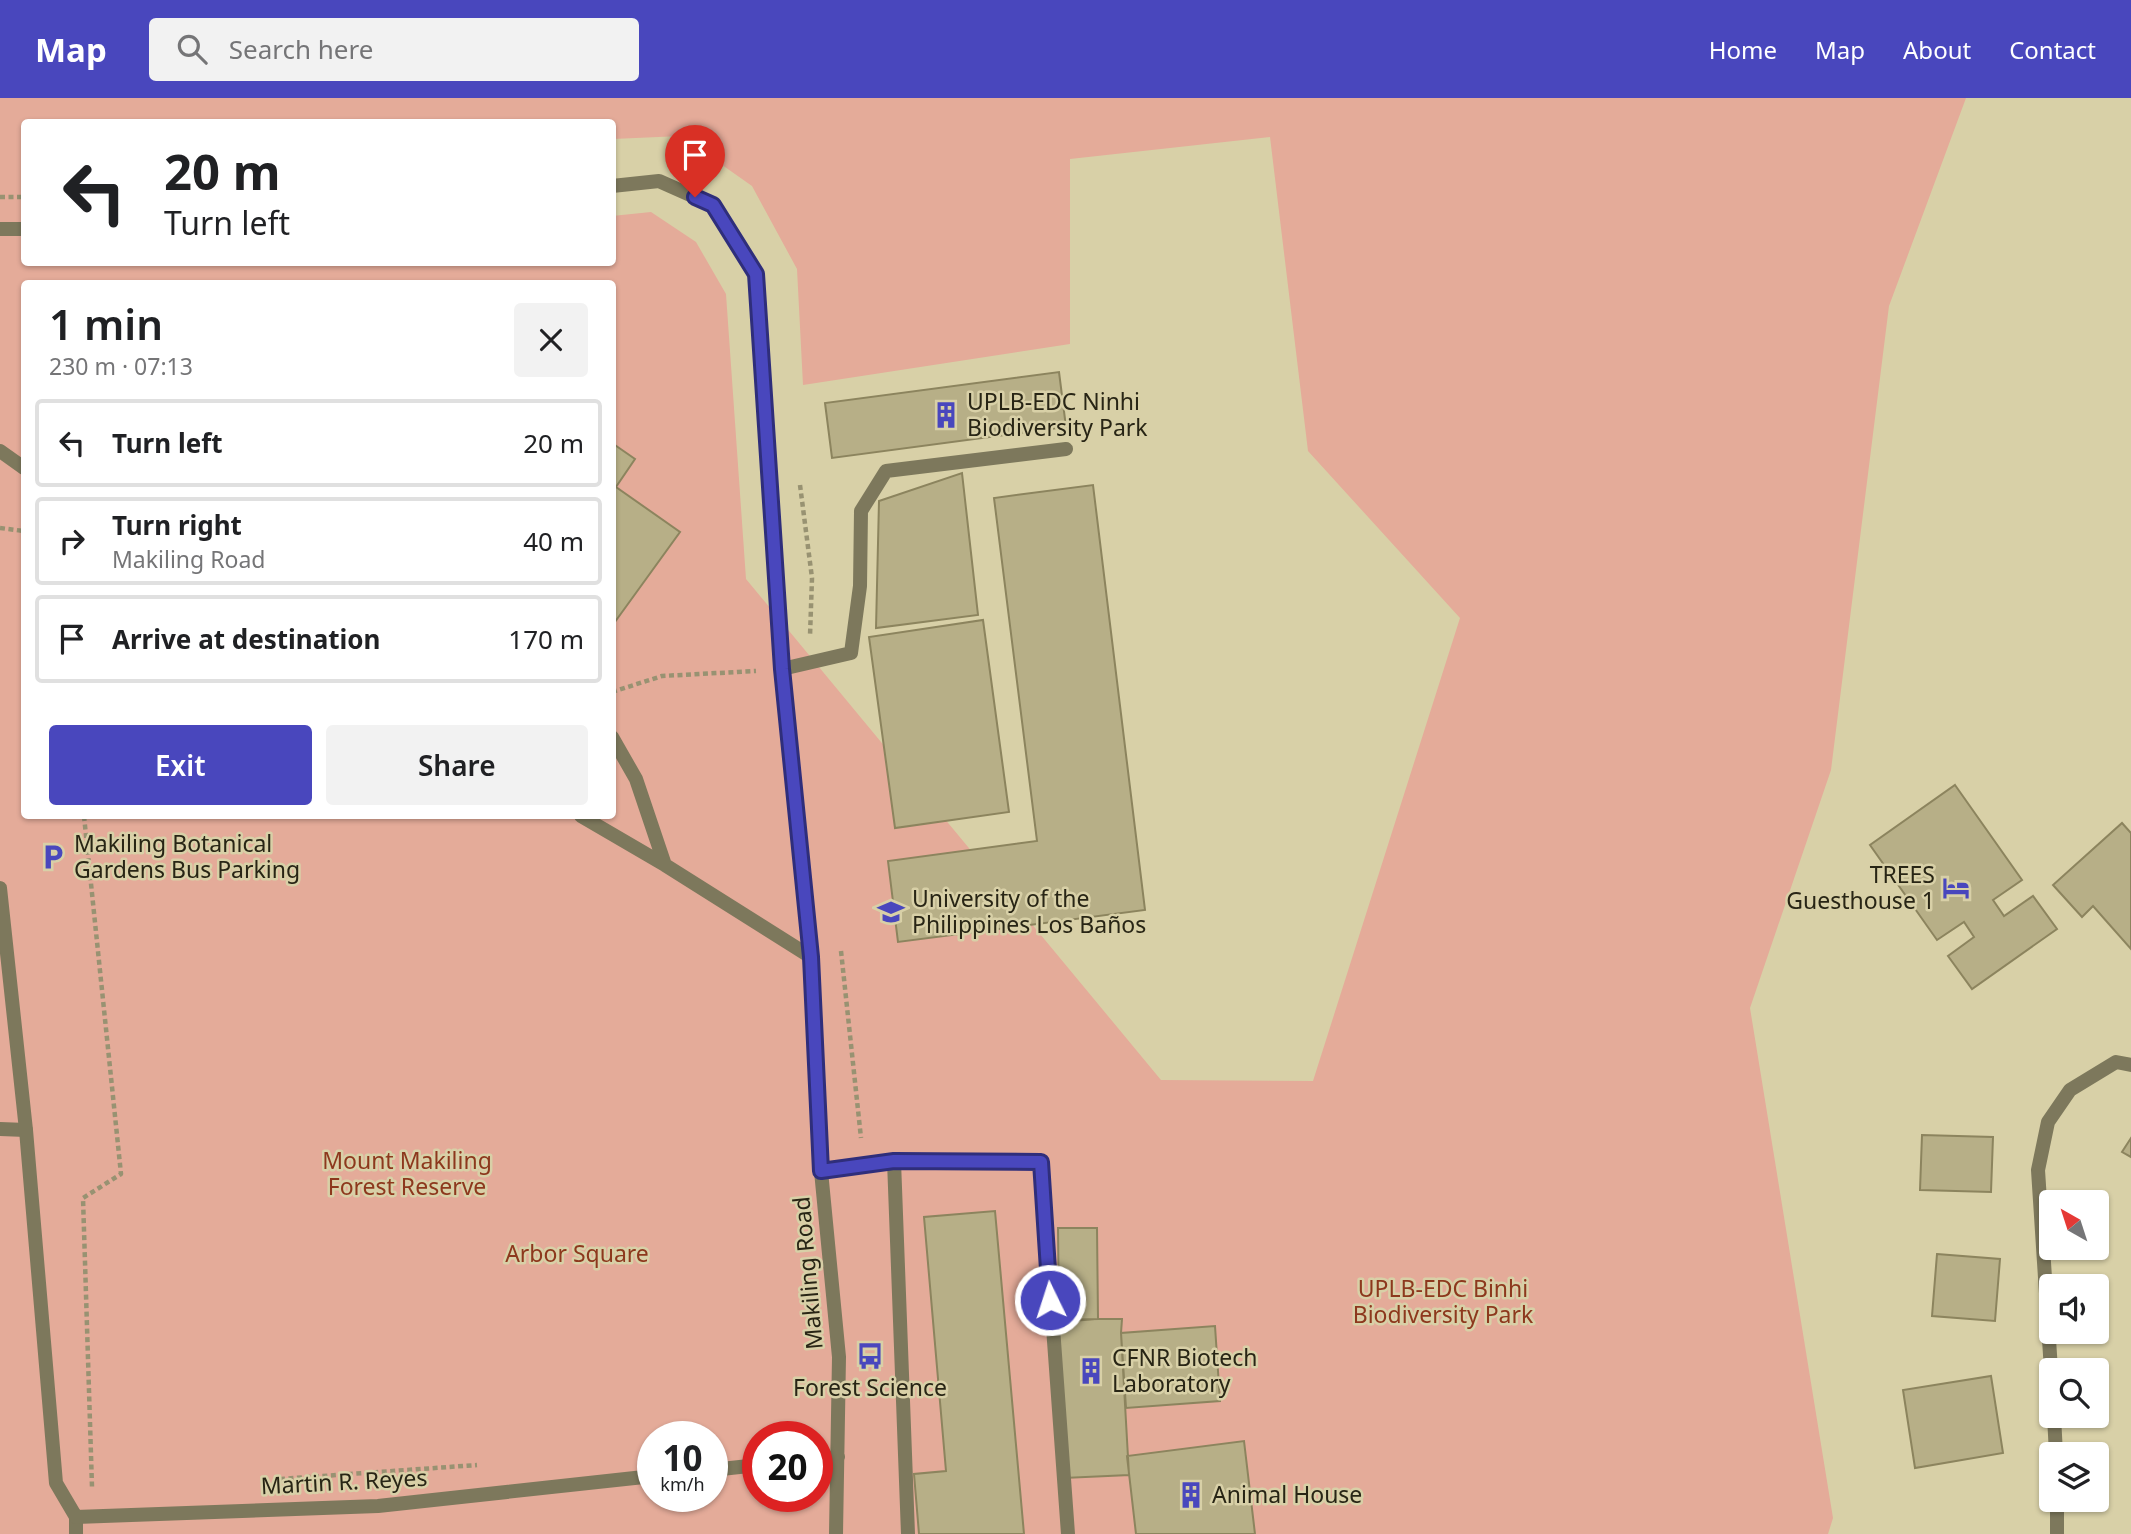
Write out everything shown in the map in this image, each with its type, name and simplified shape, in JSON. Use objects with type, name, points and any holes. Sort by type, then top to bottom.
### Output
[{"type":"street","name":"Makiling Road","points":[[616,186],[659,181],[713,205],[756,274],[782,669],[811,957],[821,1171],[839,1357],[838,1457],[833,1532]]},
{"type":"street","points":[[0,229],[21,229]]},
{"type":"street","points":[[782,669],[851,653],[860,586],[861,511],[886,471],[1066,449]]},
{"type":"street","points":[[0,451],[21,466]]},
{"type":"street","points":[[616,744],[636,779],[665,865]]},
{"type":"street","points":[[586,819],[811,957]]},
{"type":"street","points":[[0,888],[26,1130],[56,1483],[76,1517],[76,1534]]},
{"type":"street","points":[[2050,1358],[2038,1170],[2049,1122],[2070,1090],[2116,1062],[2131,1065]]},
{"type":"street","points":[[0,1129],[26,1130]]},
{"type":"street","points":[[894,1161],[908,1534]]},
{"type":"street","points":[[821,1171],[894,1161],[1041,1162],[1068,1534]]},
{"type":"street","points":[[833,1457],[838,1457]]},
{"type":"street","name":"Martin R. Reyes","points":[[76,1517],[378,1506],[637,1478]]},
{"type":"street","points":[[2057,1512],[2057,1534]]},
{"type":"path","points":[[0,197],[21,197]]},
{"type":"path","points":[[0,528],[21,531]]},
{"type":"path","points":[[616,691],[662,676],[764,670]]},
{"type":"path","points":[[84,819],[121,1174],[83,1198],[92,1493]]},
{"type":"path","points":[[270,1480],[489,1464]]},
{"type":"green space","name":"University of the Philippines Los Baños","points":[[0,98],[1966,98],[1889,306],[1831,770],[1750,1008],[1833,1518],[1828,1534],[0,1534]],"holes":[[[21,119],[616,119],[616,139],[681,136],[752,186],[797,269],[803,385],[1070,344],[1070,159],[1270,137],[1308,451],[1460,618],[1313,1081],[1161,1080],[746,579],[726,294],[696,242],[651,212],[616,216],[616,266],[21,266]]]},
{"type":"building","name":"UPLB-EDC Ninhi Biodiversity Park","points":[[1059,372],[1066,427],[832,458],[825,403]]},
{"type":"building","points":[[616,446],[635,459],[616,487]]},
{"type":"building","points":[[962,473],[978,615],[876,628],[879,501]]},
{"type":"building","points":[[1093,485],[1145,910],[898,942],[888,861],[1037,841],[994,498]]},
{"type":"building","points":[[616,487],[680,532],[616,620]]},
{"type":"building","points":[[983,620],[1009,812],[895,828],[869,637]]},
{"type":"building","name":"TREES Guesthouse 1","points":[[1955,785],[2022,880],[1993,900],[2004,916],[2033,896],[2057,929],[1972,989],[1948,956],[1974,937],[1964,922],[1937,940],[1870,845]]},
{"type":"building","points":[[2122,823],[2131,833],[2131,949],[2093,906],[2082,917],[2053,885]]},
{"type":"building","points":[[1922,1135],[1993,1137],[1991,1192],[1920,1190]]},
{"type":"building","points":[[2131,1138],[2131,1157],[2122,1152]]},
{"type":"building","points":[[995,1211],[1024,1534],[919,1534],[914,1474],[946,1471],[924,1217]]},
{"type":"building","points":[[1058,1228],[1097,1228],[1098,1319],[1059,1320]]},
{"type":"building","points":[[1937,1254],[2000,1259],[1995,1321],[1932,1316]]},
{"type":"building","name":"CFNR Biotech Laboratory","points":[[1122,1319],[1129,1475],[1064,1478],[1057,1322]]},
{"type":"building","points":[[1215,1326],[1220,1401],[1126,1408],[1121,1333]]},
{"type":"building","points":[[1991,1376],[2003,1453],[1915,1468],[1903,1390]]},
{"type":"building","name":"Animal House","points":[[1244,1441],[1255,1534],[1136,1534],[1127,1456]]},
{"type":"place","name":"UPLB-EDC Ninhi Biodiversity Park","points":[[946,415]]},
{"type":"place","name":"Makiling Botanical Gardens Bus Parking","points":[[53,857]]},
{"type":"place","name":"TREES Guesthouse 1","points":[[1956,888]]},
{"type":"place","name":"University of the Philippines Los Baños","points":[[891,912]]},
{"type":"place","name":"Forest Science","points":[[870,1356]]},
{"type":"place","name":"CFNR Biotech Laboratory","points":[[1091,1371]]},
{"type":"place","name":"Animal House","points":[[1191,1495]]},
{"type":"route","points":[[695,197],[713,205],[756,274],[785,708],[811,957],[821,1171],[894,1161],[1041,1162],[1050,1300]]},
{"type":"park label","name":"Mount Makiling Forest Reserve","points":[[407,1174]]},
{"type":"park label","name":"Arbor Square","points":[[577,1254]]},
{"type":"park label","name":"UPLB-EDC Binhi Biodiversity Park","points":[[1443,1302]]}]
